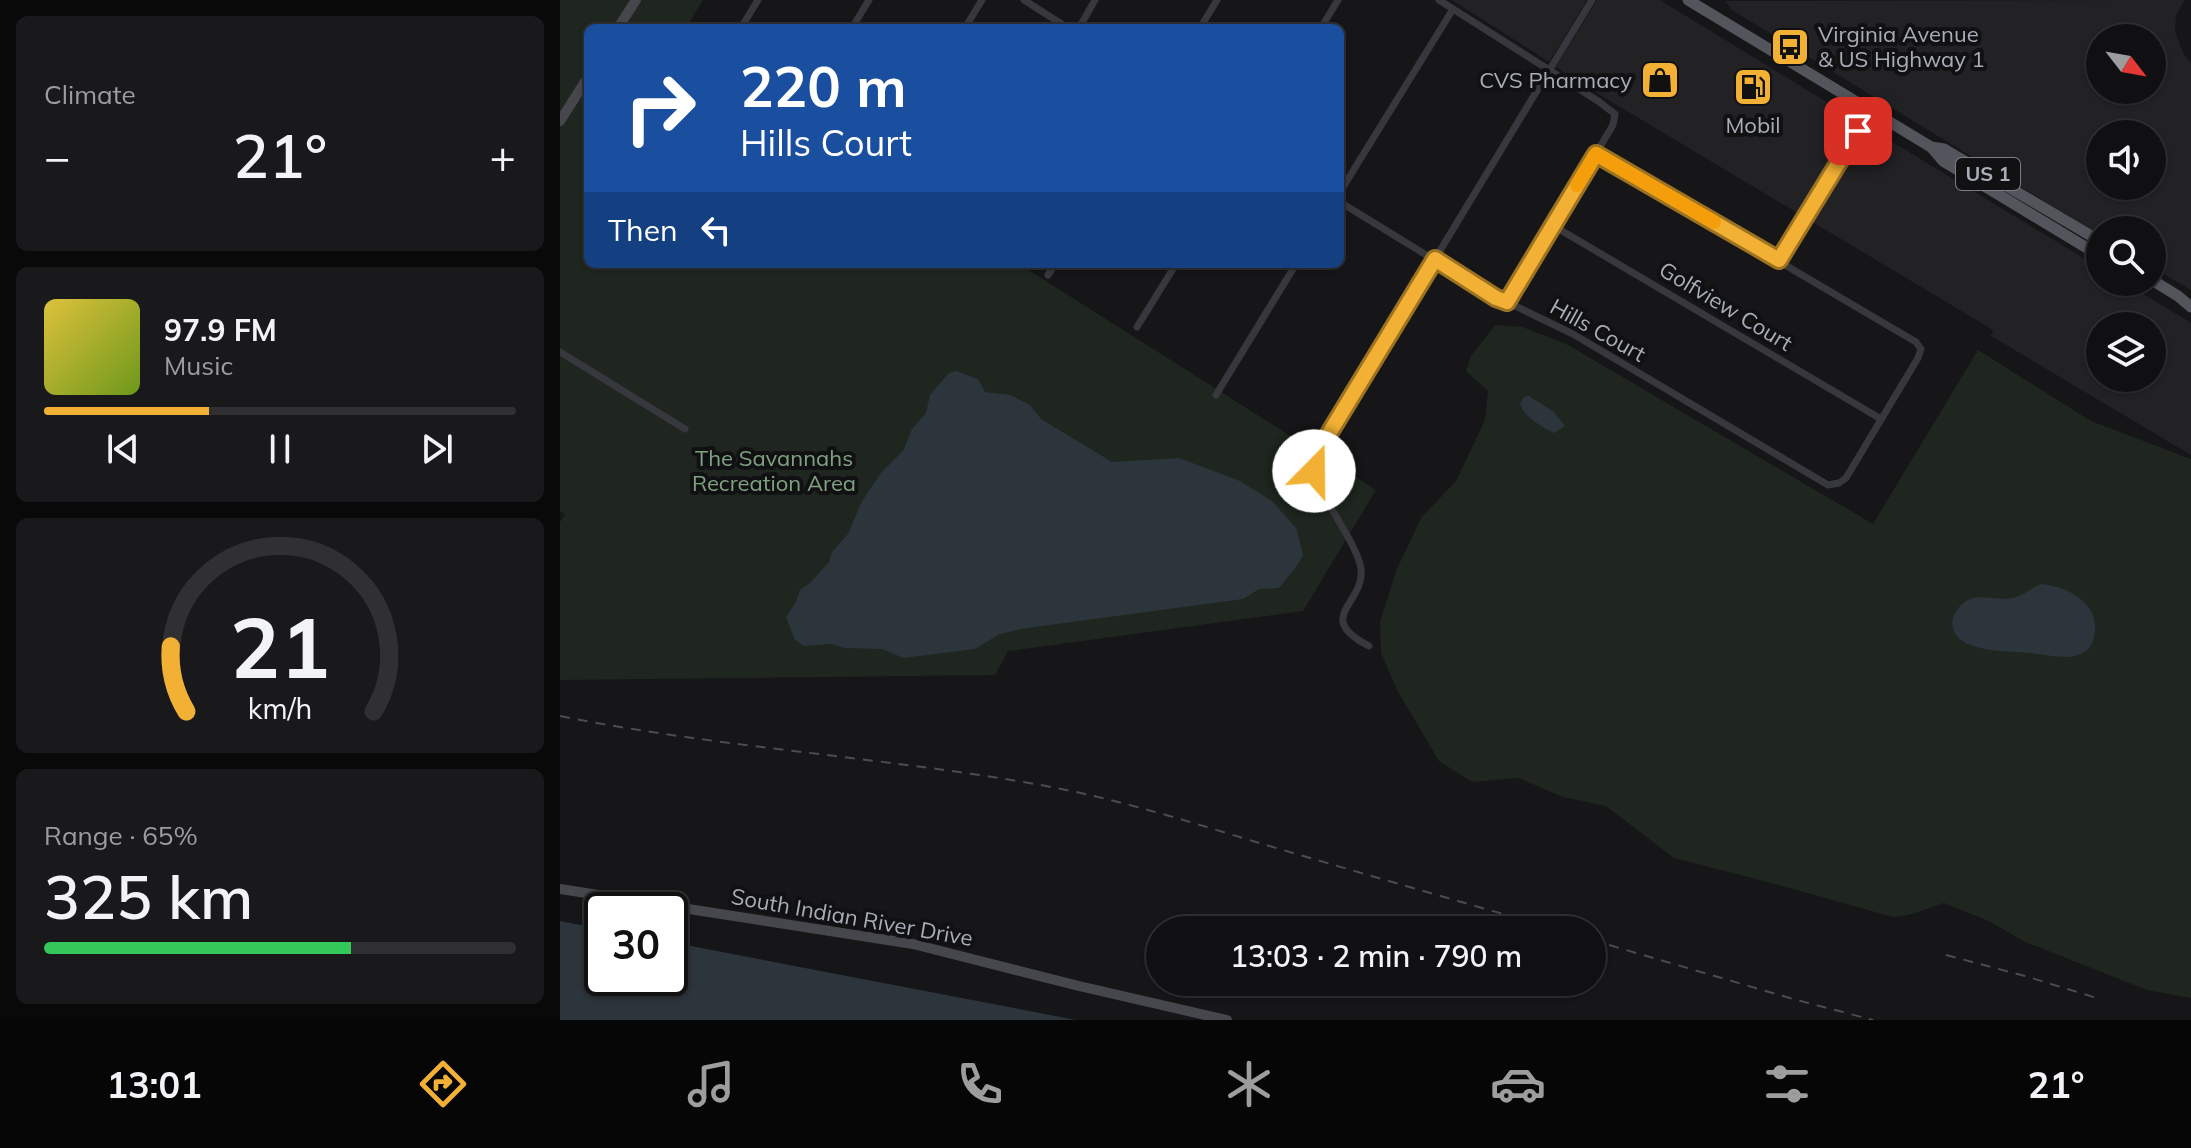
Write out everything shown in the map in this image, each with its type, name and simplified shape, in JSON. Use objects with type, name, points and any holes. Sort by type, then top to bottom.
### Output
[{"type":"main road","points":[[621,24],[636,0]]},
{"type":"main road","name":"US 1","points":[[1688,0],[1706,5],[1931,147],[1943,161],[2086,247]]},
{"type":"main road","points":[[560,121],[584,83]]},
{"type":"main road","points":[[2166,289],[2191,307]]},
{"type":"main road","points":[[2178,296],[2191,300]]},
{"type":"main road","name":"South Indian River Drive","points":[[560,889],[913,944],[1227,1020]]},
{"type":"street","points":[[743,24],[758,0]]},
{"type":"street","points":[[854,24],[869,0]]},
{"type":"street","points":[[967,24],[982,0]]},
{"type":"street","points":[[1024,0],[1062,24]]},
{"type":"street","points":[[1081,24],[1095,0]]},
{"type":"street","points":[[1202,24],[1217,0]]},
{"type":"street","points":[[1323,24],[1338,0]]},
{"type":"street","points":[[1439,0],[1615,114],[1613,125],[1507,302]]},
{"type":"street","points":[[1369,646],[1349,634],[1344,624],[1342,614],[1359,585],[1361,569],[1318,482],[1314,471],[1316,460],[1592,0]]},
{"type":"street","points":[[1344,186],[1453,9]]},
{"type":"street","points":[[1779,260],[1871,111]]},
{"type":"street","points":[[1596,154],[1916,342],[1921,349],[1918,358],[1881,419]]},
{"type":"street","name":"Hills Court","points":[[1344,204],[1496,298],[1573,334],[1828,485],[1846,478],[1881,419]]},
{"type":"street","name":"Golfview Court","points":[[1552,225],[1881,419]]},
{"type":"street","points":[[1048,275],[1052,268]]},
{"type":"street","points":[[1137,327],[1174,268]]},
{"type":"street","points":[[1216,395],[1294,268]]},
{"type":"street","points":[[560,352],[685,429]]},
{"type":"shaded area","points":[[1452,0],[1587,0],[1549,62]]},
{"type":"shaded area","points":[[1597,0],[1660,0],[1859,122],[1801,215],[1556,67]]},
{"type":"shaded area","points":[[2185,0],[2176,15],[2175,32],[2184,55],[2191,63],[2191,290],[2166,275],[2166,216],[2086,216],[2086,226],[1732,10],[1725,1]]},
{"type":"shaded area","points":[[1866,126],[2086,260],[2086,296],[2147,296],[2191,323],[2191,455],[1991,336],[1993,331],[1809,220]]},
{"type":"shaded area","points":[[956,371],[978,379],[985,392],[1010,395],[1030,405],[1041,419],[1112,462],[1179,458],[1240,481],[1273,502],[1296,528],[1303,555],[1279,588],[1259,589],[1243,599],[1020,629],[998,635],[975,649],[903,658],[883,649],[845,648],[830,644],[804,646],[795,640],[786,617],[800,590],[829,562],[832,552],[848,534],[862,501],[881,473],[903,451],[912,429],[926,413],[930,395],[949,373]]},
{"type":"shaded area","points":[[1529,396],[1554,412],[1565,426],[1554,433],[1530,417],[1520,404],[1524,397]]},
{"type":"shaded area","points":[[2041,584],[2070,592],[2086,604],[2095,621],[2095,634],[2085,652],[2065,657],[1999,651],[1975,646],[1957,636],[1952,626],[1953,617],[1969,599],[2013,598]]},
{"type":"shaded area","points":[[560,921],[584,926],[584,996],[688,996],[688,945],[1076,1020],[560,1020]]},
{"type":"green space","name":"The Savannahs Recreation Area","points":[[560,0],[703,0],[688,24],[584,24],[584,268],[1025,268],[1376,490],[1303,611],[1008,651],[995,675],[560,680],[560,522],[565,514],[560,511]]},
{"type":"green space","points":[[1495,325],[1523,327],[1568,345],[1873,524],[1978,350],[2091,421],[2191,459],[2191,998],[2147,990],[2023,941],[1991,922],[1944,903],[1893,917],[1674,858],[1606,806],[1563,797],[1519,778],[1472,782],[1439,761],[1397,690],[1381,653],[1380,622],[1396,571],[1421,518],[1456,481],[1485,420],[1488,391],[1466,371],[1471,356]]},
{"type":"railway","points":[[560,716],[1073,791],[1152,811],[1511,916]]},
{"type":"railway","points":[[1606,944],[1873,1020]]},
{"type":"railway","points":[[1946,955],[2097,998]]},
{"type":"slow traffic","points":[[1577,185],[1596,154],[1714,222]]},
{"type":"place","name":"Virginia Avenue & US Highway 1","points":[[1790,47]]},
{"type":"place","name":"CVS Pharmacy","points":[[1660,80]]},
{"type":"place","name":"Mobil","points":[[1753,87]]},
{"type":"route","points":[[1314,471],[1330,432],[1435,259],[1507,302],[1596,154],[1779,260],[1858,131]]}]
